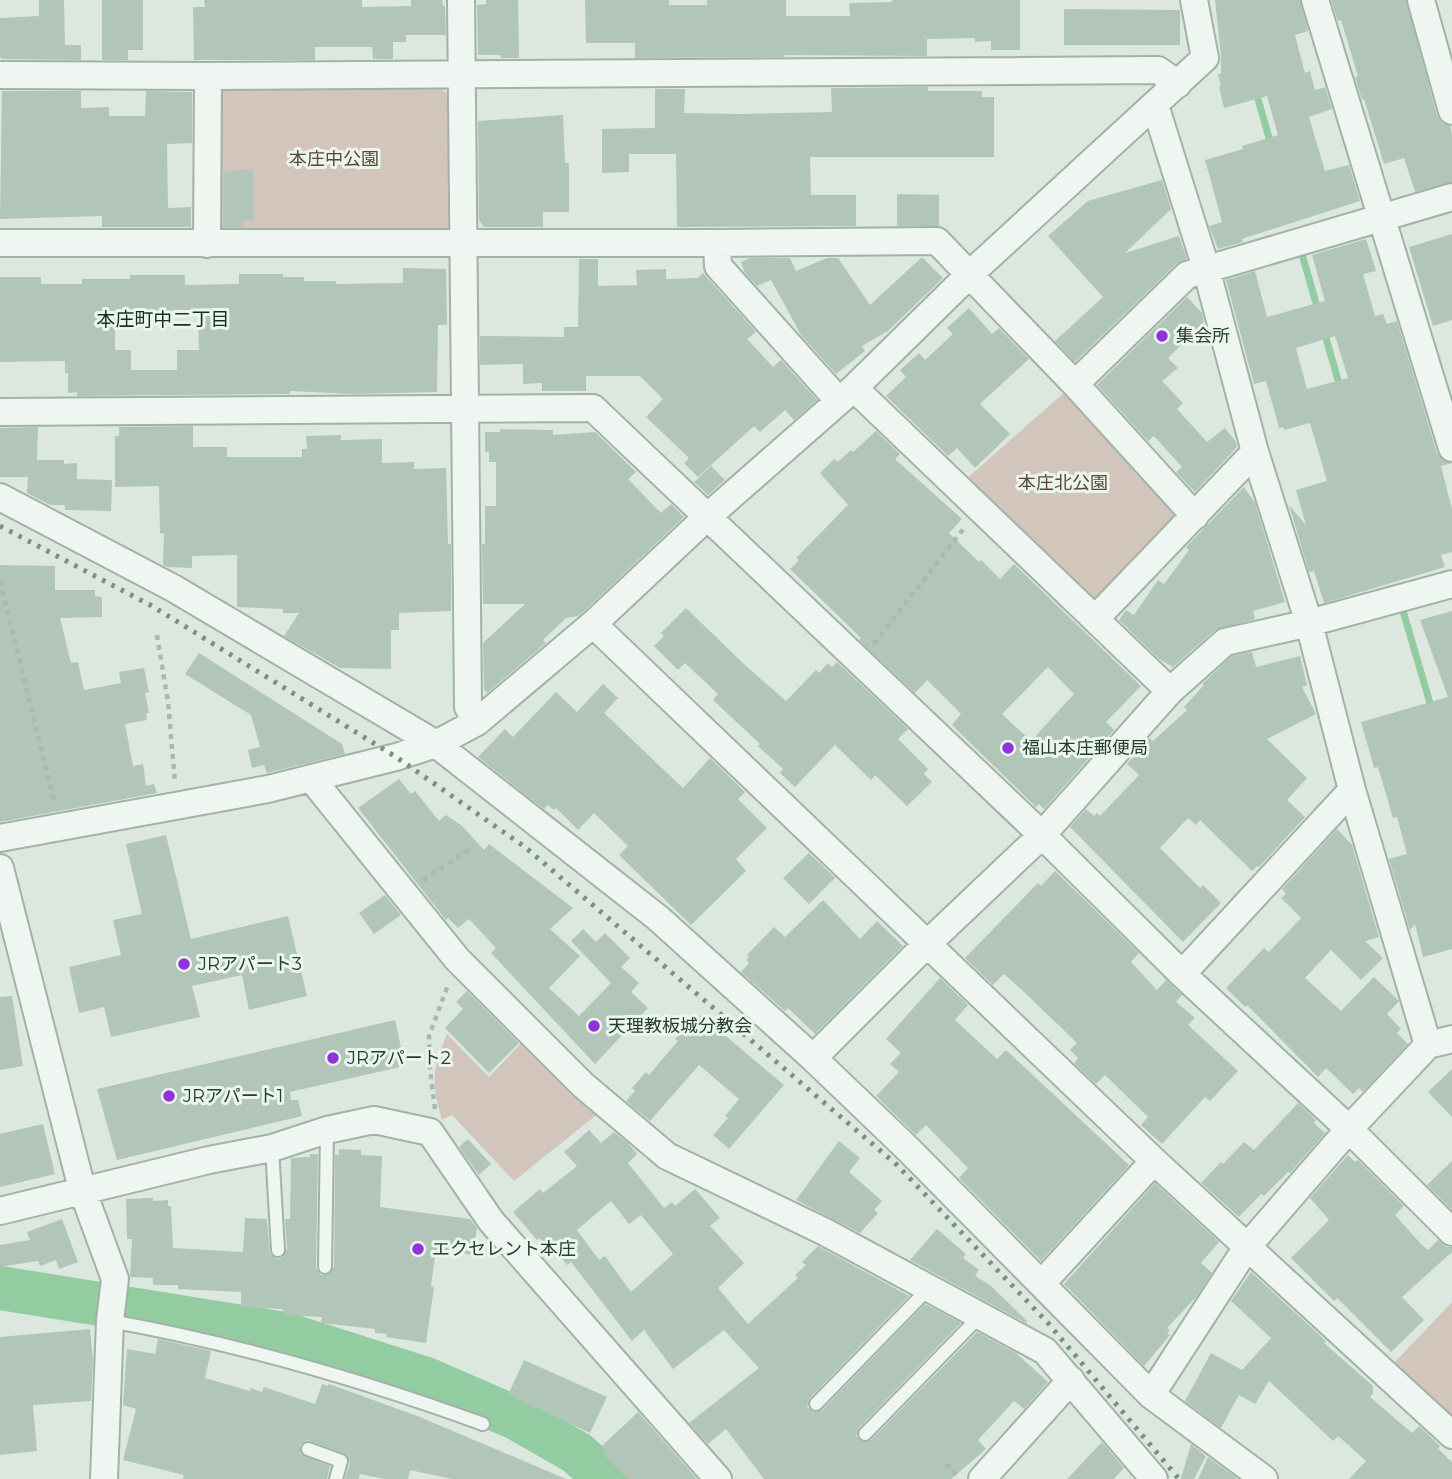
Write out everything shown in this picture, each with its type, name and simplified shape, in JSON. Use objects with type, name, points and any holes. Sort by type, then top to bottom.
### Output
[{"type":"street","points":[[461,0],[468,707],[477,722]]},
{"type":"street","points":[[0,838],[268,789],[396,757],[436,744],[477,722],[593,624],[706,517],[846,394],[970,274],[1205,58],[1195,0]]},
{"type":"street","points":[[1315,0],[1452,448]]},
{"type":"street","points":[[1421,0],[1452,111]]},
{"type":"street","points":[[0,75],[1158,70],[1178,84]]},
{"type":"street","points":[[207,244],[208,76]]},
{"type":"street","points":[[1152,1395],[1247,1247],[1349,1129],[1440,1042],[1352,790],[1309,623],[1255,453],[1206,268],[1155,105]]},
{"type":"street","points":[[1075,384],[1187,275],[1452,197]]},
{"type":"street","points":[[0,243],[937,241],[1075,384],[1195,516]]},
{"type":"street","points":[[717,243],[718,266],[846,394],[979,509],[1170,691]]},
{"type":"street","points":[[0,412],[593,408],[861,661],[1182,974],[1349,1129],[1452,1232]]},
{"type":"street","points":[[1095,619],[1255,453]]},
{"type":"street","points":[[0,497],[173,588],[436,744],[658,918],[813,1058],[1152,1395],[1264,1479]]},
{"type":"street","points":[[813,1058],[926,945],[1042,835],[1170,691],[1225,642],[1309,623],[1452,584]]},
{"type":"street","points":[[593,624],[1154,1161],[1452,1435]]},
{"type":"street","points":[[311,778],[457,959],[583,1085],[667,1156],[825,1232],[1045,1351],[1143,1472]]},
{"type":"street","points":[[1182,974],[1352,790]]},
{"type":"street","points":[[0,869],[82,1189],[115,1279],[104,1479]]},
{"type":"street","points":[[0,1211],[82,1189],[272,1148],[327,1130],[374,1121],[430,1132],[491,1221],[718,1479]]},
{"type":"street","points":[[1042,1283],[1154,1161]]},
{"type":"street","points":[[982,1479],[1070,1380]]},
{"type":"lane","points":[[325,1267],[327,1130]]},
{"type":"lane","points":[[272,1148],[278,1250]]},
{"type":"lane","points":[[816,1404],[928,1289]]},
{"type":"lane","points":[[112,1308],[190,1335],[316,1367],[483,1424]]},
{"type":"lane","points":[[865,1434],[981,1315]]},
{"type":"lane","points":[[308,1449],[341,1461],[336,1479]]},
{"type":"path","points":[[861,661],[979,509]]},
{"type":"path","points":[[0,581],[61,827]]},
{"type":"path","points":[[157,635],[168,702],[177,804]]},
{"type":"path","points":[[402,893],[469,850]]},
{"type":"path","points":[[440,1144],[430,1070],[429,1037],[457,959]]},
{"type":"path","points":[[946,1464],[960,1479]]},
{"type":"green space","name":"本庄中公園","points":[[224,85],[436,85],[447,93],[452,222],[445,233],[217,232],[216,100]]},
{"type":"green space","name":"本庄北公園","points":[[1067,390],[1186,515],[1103,601],[1090,602],[965,480]]},
{"type":"green space","points":[[447,1034],[489,1077],[527,1037],[599,1113],[514,1181],[452,1115],[442,1120],[435,1077],[438,1058]]},
{"type":"green space","points":[[1452,1302],[1452,1418],[1394,1363]]},
{"type":"building","points":[[39,0],[64,0],[65,45],[81,45],[81,60],[0,57],[0,18],[39,16]]},
{"type":"building","points":[[102,0],[143,0],[143,50],[128,50],[128,60],[102,60]]},
{"type":"building","points":[[204,0],[362,0],[362,7],[411,6],[411,0],[442,0],[445,6],[446,35],[406,35],[406,42],[393,42],[393,59],[373,59],[372,47],[315,47],[315,60],[194,60],[193,7],[205,7]]},
{"type":"building","points":[[486,0],[518,0],[519,58],[478,55],[477,5],[486,4]]},
{"type":"building","points":[[585,0],[669,0],[669,5],[707,5],[707,0],[786,0],[786,16],[850,16],[849,3],[892,0],[1020,0],[1020,50],[991,50],[991,41],[975,42],[975,38],[927,39],[927,56],[635,58],[635,43],[586,43]]},
{"type":"building","points":[[1215,0],[1300,0],[1308,31],[1295,35],[1305,73],[1310,71],[1315,90],[1325,87],[1332,109],[1309,117],[1325,171],[1349,165],[1360,201],[1218,249],[1209,226],[1222,222],[1205,160],[1278,135],[1267,96],[1224,108],[1219,87],[1221,56]]},
{"type":"building","points":[[1331,0],[1406,0],[1437,115],[1442,123],[1450,126],[1452,182],[1415,192],[1404,158],[1384,164],[1355,77],[1358,76],[1341,20],[1338,21]]},
{"type":"building","points":[[1064,9],[1180,10],[1180,45],[1064,45]]},
{"type":"building","points":[[928,87],[928,91],[982,91],[982,97],[994,97],[994,157],[810,157],[811,195],[856,195],[856,226],[677,227],[676,154],[629,154],[629,172],[602,173],[602,129],[655,128],[655,89],[685,89],[684,113],[739,114],[832,112],[831,88]]},
{"type":"building","points":[[2,91],[81,91],[81,108],[109,107],[109,116],[145,116],[146,91],[192,92],[192,143],[167,144],[168,208],[191,207],[191,227],[102,227],[102,216],[0,219]]},
{"type":"building","points":[[563,115],[565,163],[569,163],[569,212],[543,212],[543,227],[484,227],[479,220],[478,121]]},
{"type":"building","points":[[253,169],[254,220],[243,220],[243,227],[223,227],[224,173]]},
{"type":"building","points":[[1162,180],[1171,209],[1125,253],[1179,236],[1187,259],[1176,264],[1075,362],[1055,341],[1103,297],[1048,236],[1088,201]]},
{"type":"building","points":[[897,194],[939,195],[939,226],[897,226]]},
{"type":"building","points":[[1452,234],[1452,320],[1433,326],[1409,247]]},
{"type":"building","points":[[1366,239],[1376,271],[1363,274],[1375,316],[1383,314],[1387,324],[1397,321],[1437,453],[1442,460],[1452,463],[1441,466],[1452,509],[1452,552],[1441,555],[1445,567],[1324,603],[1314,571],[1309,572],[1289,505],[1306,525],[1296,490],[1327,481],[1310,423],[1284,430],[1283,427],[1279,428],[1266,381],[1254,384],[1226,280],[1255,271],[1267,317],[1325,301],[1312,255]],"holes":[[[1335,336],[1348,378],[1307,389],[1296,348]]]},
{"type":"building","points":[[922,257],[943,278],[888,331],[862,346],[865,351],[836,374],[801,335],[771,280],[757,286],[745,273],[741,262],[750,258],[790,258],[796,271],[827,258],[838,258],[870,305]]},
{"type":"building","points":[[579,259],[598,259],[598,286],[637,285],[636,270],[666,269],[666,279],[698,278],[703,273],[756,332],[747,339],[773,367],[781,360],[817,400],[794,420],[785,410],[760,432],[754,426],[698,477],[684,463],[689,458],[646,417],[663,399],[640,376],[586,376],[586,391],[542,391],[542,383],[523,384],[523,364],[480,365],[480,336],[564,337],[564,327],[578,327]]},
{"type":"building","points":[[403,268],[446,269],[447,325],[438,325],[437,392],[352,394],[290,391],[290,394],[77,396],[77,392],[68,393],[65,361],[0,362],[0,277],[41,277],[41,284],[82,284],[82,279],[130,279],[130,275],[185,275],[185,285],[239,284],[239,274],[283,274],[283,277],[304,277],[304,281],[336,281],[336,284],[403,283]],"holes":[[[115,312],[198,312],[199,350],[177,350],[177,370],[131,370],[131,350],[115,350]]]},
{"type":"building","points":[[1187,297],[1202,313],[1204,322],[1168,358],[1178,368],[1162,381],[1183,403],[1177,409],[1207,442],[1225,428],[1237,447],[1195,492],[1176,472],[1182,467],[1154,436],[1148,441],[1097,385]]},
{"type":"building","points":[[969,308],[992,334],[999,328],[1029,359],[980,404],[1010,434],[975,468],[957,448],[948,456],[886,396],[906,377],[900,370],[919,353],[925,360],[953,334],[947,328]]},
{"type":"building","points":[[193,426],[193,447],[227,447],[227,457],[302,457],[302,449],[307,449],[306,436],[341,435],[341,440],[382,439],[382,463],[414,462],[414,469],[446,468],[448,544],[451,544],[451,611],[399,613],[399,630],[391,630],[391,669],[340,668],[284,636],[299,613],[283,613],[283,609],[237,607],[237,555],[192,556],[192,568],[163,565],[164,534],[160,533],[159,486],[115,487],[115,436],[119,436],[119,427]]},
{"type":"building","points":[[38,427],[37,460],[77,463],[77,479],[112,480],[111,511],[65,510],[65,505],[50,505],[27,493],[28,477],[0,477],[0,428]]},
{"type":"building","points":[[500,429],[553,430],[553,435],[595,432],[636,472],[628,479],[661,513],[671,504],[684,517],[583,612],[578,616],[566,618],[543,640],[546,643],[487,693],[484,690],[483,643],[525,604],[483,604],[482,544],[485,544],[485,506],[496,506],[496,462],[489,462],[489,452],[485,452],[485,432],[500,432]]},
{"type":"building","points":[[876,431],[900,454],[895,459],[962,519],[949,533],[979,562],[981,560],[1000,579],[1014,564],[1141,686],[1106,722],[1114,730],[1044,809],[1039,804],[1036,807],[952,725],[961,714],[927,680],[915,693],[790,569],[799,560],[796,558],[848,505],[820,473],[834,459],[838,462],[851,450],[853,452]],"holes":[[[1048,667],[1074,694],[1031,741],[1002,714]]]},
{"type":"building","points":[[711,466],[725,480],[708,495],[694,482]]},
{"type":"building","points":[[1244,487],[1255,503],[1285,602],[1253,611],[1255,619],[1215,630],[1173,667],[1159,659],[1119,620],[1126,610],[1134,615],[1158,580],[1164,584],[1189,550],[1186,547]]},
{"type":"building","points":[[0,565],[55,566],[55,590],[95,590],[95,596],[102,597],[102,617],[60,618],[71,663],[78,662],[84,690],[121,683],[119,672],[144,668],[149,692],[145,693],[149,713],[146,713],[147,720],[125,724],[133,766],[143,764],[146,786],[154,784],[157,793],[0,822]]},
{"type":"building","points":[[686,608],[786,701],[816,670],[819,673],[828,663],[832,667],[837,662],[908,729],[898,739],[928,769],[924,774],[932,782],[907,806],[875,775],[871,780],[835,745],[795,787],[780,773],[783,769],[758,746],[760,744],[713,700],[718,694],[685,663],[678,670],[654,646],[664,636],[661,633]]},
{"type":"building","points":[[1452,611],[1452,949],[1423,957],[1415,924],[1410,930],[1389,859],[1407,854],[1397,817],[1393,818],[1378,767],[1374,768],[1361,722],[1448,697],[1420,620]]},
{"type":"building","points":[[1252,652],[1256,667],[1300,656],[1307,685],[1302,687],[1316,714],[1267,739],[1307,778],[1287,800],[1305,817],[1259,867],[1252,871],[1200,820],[1196,825],[1188,818],[1160,848],[1200,888],[1203,885],[1221,903],[1183,942],[1070,827],[1086,809],[1094,816],[1097,813],[1100,816],[1139,775],[1127,764],[1149,738],[1153,741],[1187,710],[1184,707],[1204,685],[1202,684],[1232,656]]},
{"type":"building","points":[[199,653],[342,744],[345,754],[267,773],[264,765],[252,768],[248,750],[260,747],[251,715],[185,674]]},
{"type":"building","points":[[603,684],[618,698],[604,713],[683,788],[710,758],[745,792],[738,799],[767,828],[736,859],[746,871],[691,925],[619,855],[628,846],[594,813],[578,830],[556,808],[554,810],[548,805],[544,809],[478,757],[505,729],[513,737],[556,692],[577,712]]},
{"type":"building","points":[[399,779],[411,794],[415,791],[439,821],[446,815],[462,826],[484,850],[489,844],[573,908],[550,929],[580,956],[549,988],[579,1016],[611,983],[571,941],[583,929],[596,942],[605,933],[630,958],[621,967],[639,983],[631,992],[648,1008],[595,1064],[491,953],[496,948],[469,919],[458,928],[448,918],[446,920],[358,808]]},
{"type":"building","points":[[1337,829],[1352,845],[1379,937],[1365,941],[1383,958],[1361,980],[1331,950],[1305,978],[1341,1011],[1374,977],[1399,1001],[1387,1014],[1401,1029],[1397,1033],[1408,1044],[1363,1092],[1359,1088],[1353,1094],[1326,1068],[1318,1077],[1247,1005],[1245,1007],[1226,988],[1264,948],[1269,952],[1301,918],[1281,898],[1286,894],[1282,889]]},
{"type":"building","points":[[166,835],[191,939],[288,916],[307,996],[249,1010],[242,975],[192,986],[200,1017],[111,1037],[104,1007],[79,1013],[69,967],[121,955],[113,920],[142,914],[126,844]]},
{"type":"building","points":[[809,853],[835,878],[809,904],[783,878]]},
{"type":"building","points":[[1055,871],[1139,953],[1131,962],[1157,990],[1166,980],[1182,995],[1176,1002],[1195,1018],[1188,1025],[1238,1071],[1210,1101],[1205,1097],[1162,1144],[1141,1125],[1148,1117],[1105,1075],[1096,1084],[1074,1063],[1078,1058],[1070,1050],[1077,1043],[1023,991],[1004,974],[993,985],[965,958],[1038,883],[1041,886]]},
{"type":"building","points":[[385,895],[401,915],[374,934],[359,913]]},
{"type":"building","points":[[823,900],[860,939],[877,921],[903,946],[815,1034],[788,1008],[785,1011],[741,972],[749,963],[746,960],[749,957],[747,955],[774,927],[785,937]]},
{"type":"building","points":[[940,978],[968,1005],[955,1020],[997,1059],[1006,1050],[1129,1165],[1041,1261],[959,1178],[968,1168],[926,1125],[916,1135],[876,1096],[899,1072],[890,1064],[901,1053],[886,1039]]},
{"type":"building","points":[[467,991],[519,1043],[489,1073],[445,1028],[463,1009],[456,1002]]},
{"type":"building","points":[[12,996],[23,1066],[0,1070],[0,997]]},
{"type":"building","points":[[701,1015],[784,1085],[729,1149],[713,1135],[728,1118],[725,1116],[739,1099],[699,1065],[650,1121],[626,1101],[635,1091],[632,1088],[646,1072],[649,1075],[678,1041],[675,1039],[688,1024],[691,1027]]},
{"type":"building","points":[[395,1020],[405,1066],[290,1092],[291,1100],[298,1100],[302,1116],[117,1160],[97,1089]]},
{"type":"building","points":[[1452,1069],[1452,1117],[1428,1092]]},
{"type":"building","points":[[1298,1103],[1325,1133],[1290,1173],[1264,1196],[1261,1194],[1239,1217],[1201,1183],[1244,1142],[1254,1150]]},
{"type":"building","points":[[43,1124],[55,1174],[0,1187],[0,1134]]},
{"type":"building","points":[[589,1130],[601,1143],[614,1132],[637,1154],[628,1163],[664,1208],[672,1202],[675,1206],[695,1189],[720,1218],[710,1226],[744,1263],[718,1288],[748,1324],[798,1278],[795,1275],[806,1265],[802,1262],[818,1246],[909,1296],[810,1398],[807,1406],[813,1412],[822,1410],[925,1304],[961,1323],[859,1428],[856,1436],[862,1442],[871,1440],[977,1332],[1016,1353],[1048,1382],[1024,1409],[1014,1401],[978,1440],[986,1449],[951,1479],[764,1479],[726,1429],[708,1444],[689,1423],[759,1368],[724,1330],[673,1369],[644,1330],[632,1341],[571,1262],[567,1265],[555,1249],[551,1252],[539,1238],[537,1240],[513,1212],[540,1189],[543,1193],[577,1166],[564,1152]],"holes":[[[611,1201],[629,1224],[641,1215],[673,1254],[631,1292],[605,1256],[599,1260],[577,1230]]]},
{"type":"building","points":[[468,1139],[491,1164],[479,1175],[459,1147]]},
{"type":"building","points":[[839,1141],[860,1158],[849,1172],[882,1201],[874,1210],[878,1213],[860,1233],[796,1200]]},
{"type":"building","points":[[339,1149],[361,1150],[361,1155],[382,1156],[380,1207],[470,1219],[477,1228],[473,1255],[436,1250],[426,1343],[386,1337],[387,1334],[375,1333],[375,1329],[321,1323],[322,1317],[283,1315],[283,1309],[241,1307],[241,1292],[178,1289],[178,1285],[153,1285],[153,1278],[130,1277],[132,1239],[127,1239],[126,1199],[168,1200],[168,1206],[171,1206],[173,1248],[243,1252],[245,1218],[267,1219],[270,1254],[278,1259],[283,1257],[287,1249],[285,1219],[290,1219],[291,1158],[310,1157],[310,1154],[318,1154],[316,1268],[321,1275],[330,1274],[334,1267],[335,1155],[339,1155]]},
{"type":"building","points":[[1348,1155],[1355,1162],[1358,1160],[1404,1206],[1395,1215],[1421,1244],[1428,1250],[1438,1240],[1447,1247],[1452,1247],[1452,1252],[1402,1297],[1424,1320],[1391,1352],[1337,1298],[1334,1301],[1291,1258],[1329,1220],[1310,1198]]},
{"type":"building","points":[[1452,1161],[1452,1210],[1427,1185]]},
{"type":"building","points":[[1155,1183],[1219,1242],[1201,1263],[1212,1273],[1197,1296],[1167,1328],[1170,1335],[1144,1366],[1064,1284]]},
{"type":"building","points":[[62,1219],[78,1262],[59,1269],[56,1260],[40,1266],[38,1261],[0,1267],[0,1245],[30,1240],[27,1232]]},
{"type":"building","points":[[937,1229],[966,1254],[963,1258],[979,1270],[975,1276],[991,1286],[1027,1321],[1026,1323],[910,1260]]},
{"type":"building","points":[[1251,1272],[1373,1386],[1370,1397],[1412,1433],[1419,1426],[1440,1446],[1438,1449],[1452,1462],[1452,1479],[1349,1479],[1366,1461],[1338,1436],[1333,1441],[1269,1381],[1255,1404],[1239,1395],[1221,1428],[1185,1401],[1211,1353],[1242,1370],[1271,1338],[1231,1301]]},
{"type":"building","points":[[90,1329],[93,1360],[91,1401],[33,1405],[37,1451],[0,1455],[0,1337]]},
{"type":"building","points":[[158,1339],[211,1351],[205,1378],[250,1391],[250,1388],[262,1392],[264,1387],[315,1404],[322,1384],[329,1384],[420,1417],[566,1479],[452,1479],[410,1470],[408,1479],[384,1479],[360,1474],[359,1479],[345,1479],[350,1463],[347,1455],[307,1440],[300,1445],[301,1454],[330,1466],[327,1479],[183,1479],[184,1475],[123,1460],[136,1409],[123,1405],[127,1349],[155,1354]]},
{"type":"building","points":[[524,1360],[607,1397],[590,1433],[508,1395]]},
{"type":"building","points":[[638,1412],[697,1479],[628,1479],[604,1455],[607,1452],[601,1447]]},
{"type":"building","points":[[1102,1442],[1124,1468],[1114,1479],[1067,1479]]},
{"type":"building","points":[[1191,1444],[1206,1456],[1194,1479],[1181,1479]]},
{"type":"building","points":[[1208,1457],[1238,1479],[1198,1479]]},
{"type":"waterway","points":[[1256,92],[1271,145]]},
{"type":"waterway","points":[[1300,247],[1318,310]]},
{"type":"waterway","points":[[1324,331],[1340,387]]},
{"type":"waterway","points":[[1401,604],[1432,710]]},
{"type":"waterway","points":[[0,1288],[285,1334],[426,1379],[516,1418],[577,1453],[606,1479]]},
{"type":"railway","points":[[0,526],[152,606],[396,757],[525,847],[897,1165],[1048,1323],[1179,1479]]},
{"type":"place","name":"集会所","points":[[1162,336]]},
{"type":"place","name":"福山本庄郵便局","points":[[1008,748]]},
{"type":"place","name":"JRアパート3","points":[[184,964]]},
{"type":"place","name":"天理教板城分教会","points":[[594,1026]]},
{"type":"place","name":"JRアパート2","points":[[333,1058]]},
{"type":"place","name":"JRアパート1","points":[[169,1096]]},
{"type":"place","name":"エクセレント本庄","points":[[418,1249]]},
{"type":"district","name":"本庄町中二丁目","points":[[163,319]]}]
